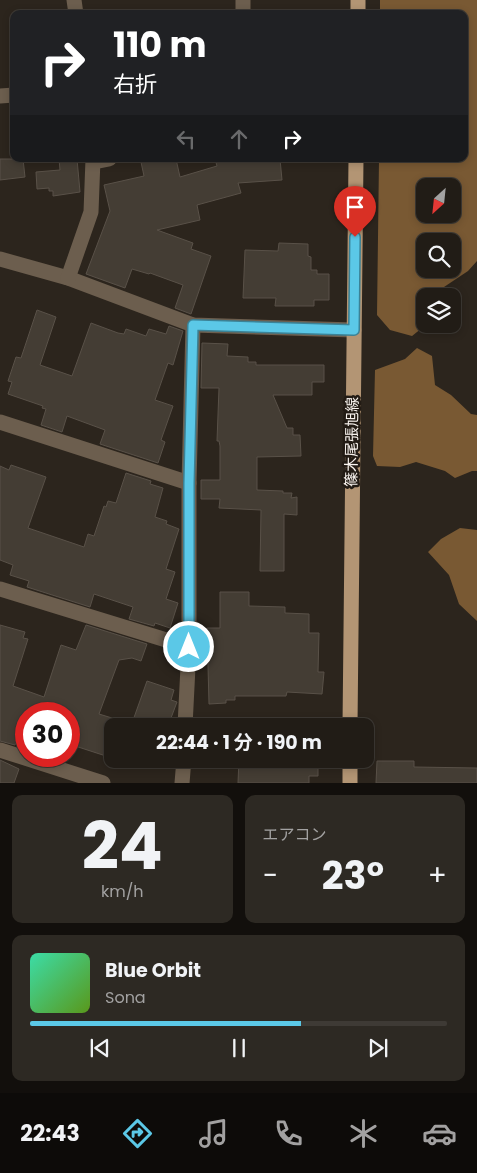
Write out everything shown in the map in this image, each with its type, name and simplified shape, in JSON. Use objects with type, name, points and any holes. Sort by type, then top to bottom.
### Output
[{"type":"main road","name":"篠木尾張旭線","points":[[350,718],[356,162]]},
{"type":"main road","points":[[350,768],[350,783]]},
{"type":"street","points":[[68,278],[91,212],[93,162]]},
{"type":"street","points":[[0,259],[68,278],[193,325],[354,330]]},
{"type":"street","points":[[185,718],[189,647],[189,483],[193,325]]},
{"type":"street","points":[[0,422],[189,483]]},
{"type":"street","points":[[0,589],[189,647]]},
{"type":"street","points":[[0,750],[103,783]]},
{"type":"street","points":[[182,783],[183,768]]},
{"type":"shaded area","points":[[380,0],[477,0],[477,261],[461,276],[461,233],[416,233],[416,278],[458,278],[444,288],[416,288],[416,333],[412,336],[390,330],[377,315],[379,162],[468,162],[468,10],[380,10]]},
{"type":"shaded area","points":[[417,348],[432,356],[435,385],[451,395],[471,414],[477,415],[477,471],[472,471],[455,478],[445,471],[416,462],[400,467],[377,466],[373,456],[375,370],[405,359]]},
{"type":"shaded area","points":[[460,528],[477,530],[477,621],[459,604],[449,575],[428,552],[441,539]]},
{"type":"building","points":[[0,159],[10,159],[10,162],[23,162],[25,177],[0,180]]},
{"type":"building","points":[[59,162],[77,162],[80,192],[53,196],[53,191],[49,191],[49,188],[37,189],[36,172],[60,170]]},
{"type":"building","points":[[141,162],[177,162],[180,177],[217,166],[216,162],[280,162],[282,180],[238,183],[241,193],[197,205],[200,220],[157,230],[193,243],[191,249],[211,256],[191,314],[175,308],[183,285],[150,273],[132,269],[125,288],[86,274],[110,211],[104,185],[144,176]]},
{"type":"building","points":[[279,243],[308,244],[311,270],[317,270],[317,274],[329,274],[329,300],[314,300],[314,306],[275,306],[276,298],[243,298],[245,250],[278,251]]},
{"type":"building","points":[[37,310],[56,317],[40,365],[72,376],[91,323],[118,333],[124,334],[126,329],[146,336],[149,329],[166,334],[169,326],[183,331],[173,365],[168,363],[155,400],[173,406],[161,440],[165,442],[158,463],[100,444],[105,430],[67,416],[62,432],[41,425],[46,409],[42,408],[43,406],[8,394],[12,382],[8,381],[16,357],[21,358]]},
{"type":"building","points":[[202,343],[228,344],[227,356],[248,357],[248,362],[256,362],[256,365],[324,365],[324,382],[312,382],[312,395],[273,395],[287,428],[293,428],[293,435],[300,435],[301,456],[257,457],[257,490],[283,491],[283,493],[292,493],[291,498],[297,497],[297,515],[284,514],[284,571],[260,571],[261,510],[219,508],[220,499],[201,499],[201,480],[220,480],[220,446],[219,441],[217,441],[219,388],[201,388]]},
{"type":"building","points":[[11,465],[46,477],[28,528],[84,547],[88,534],[94,536],[104,506],[106,507],[108,501],[116,503],[126,473],[151,481],[150,484],[163,488],[155,517],[167,521],[166,524],[179,529],[166,569],[175,572],[166,599],[178,603],[170,628],[155,623],[154,626],[129,619],[133,607],[94,594],[90,607],[27,587],[29,581],[10,575],[13,565],[0,560],[0,466],[9,470]]},
{"type":"building","points":[[220,592],[249,592],[249,606],[285,607],[285,613],[309,614],[309,633],[319,633],[318,672],[324,672],[322,694],[287,692],[286,696],[235,696],[235,700],[226,700],[226,703],[209,704],[207,628],[220,628]]},
{"type":"building","points":[[0,625],[25,632],[23,638],[28,639],[13,686],[44,697],[61,645],[76,650],[86,625],[147,644],[141,661],[132,658],[119,660],[99,714],[112,718],[104,718],[104,755],[80,748],[80,702],[15,702],[15,745],[0,741]]},
{"type":"building","points":[[147,681],[174,690],[171,700],[177,702],[171,718],[134,718]]},
{"type":"building","points":[[0,760],[19,769],[14,783],[0,783]]},
{"type":"building","points":[[377,761],[414,761],[414,767],[477,768],[477,783],[376,783]]},
{"type":"building","points":[[239,768],[318,768],[318,776],[309,776],[309,783],[238,783]]},
{"type":"route","points":[[189,647],[189,483],[193,325],[354,330],[355,237]]}]
